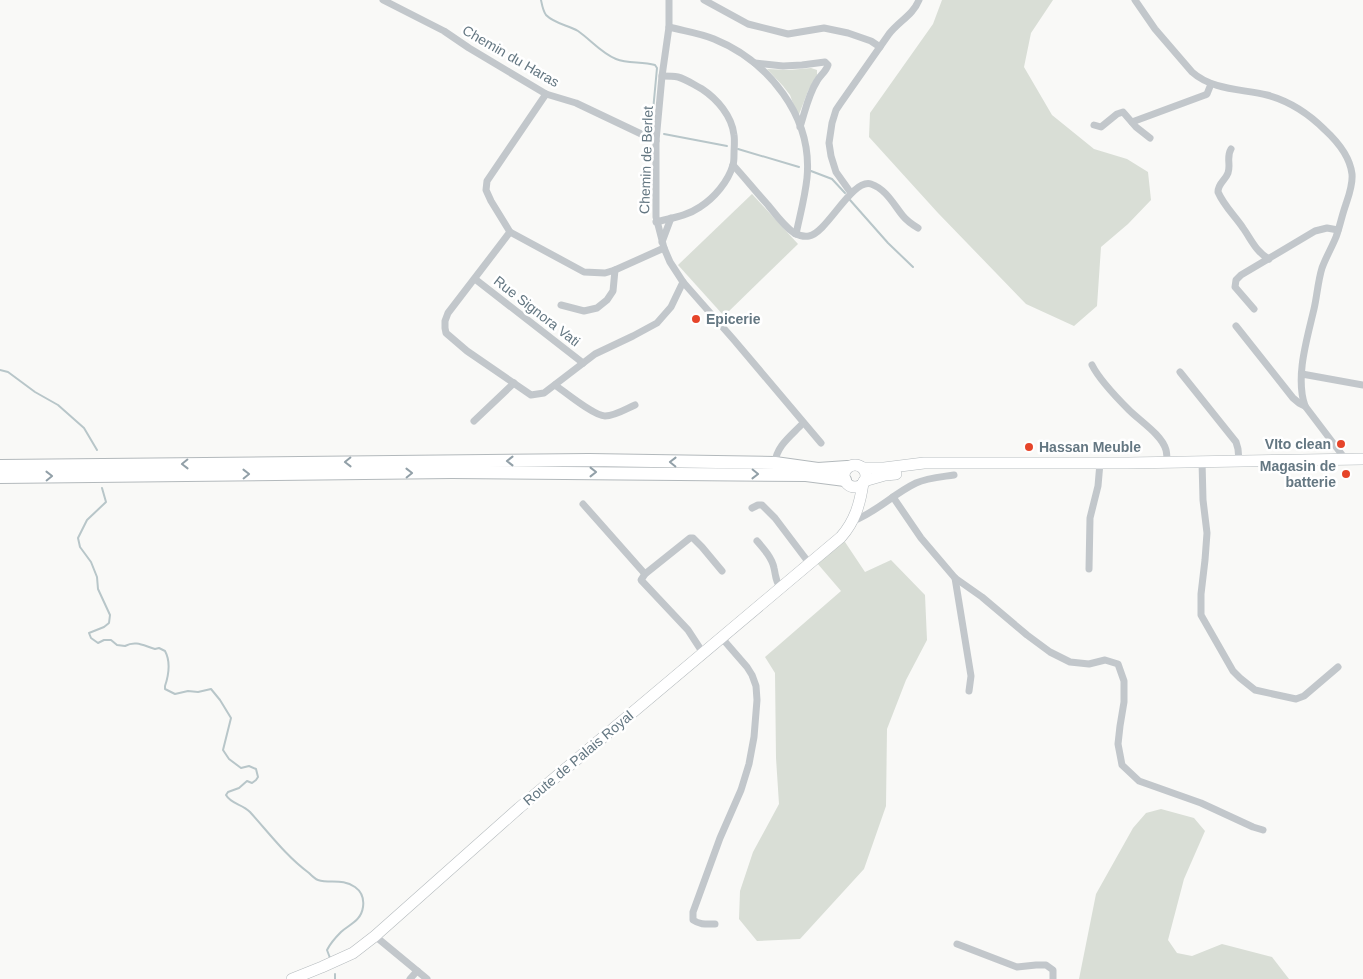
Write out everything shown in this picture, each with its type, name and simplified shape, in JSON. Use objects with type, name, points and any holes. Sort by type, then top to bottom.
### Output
[{"type":"highway","points":[[0,466],[589,460],[775,463],[818,469],[848,478]]},
{"type":"highway","points":[[775,463],[775,467],[779,470],[802,475]]},
{"type":"highway","points":[[0,477],[452,472],[802,475],[848,478]]},
{"type":"main road","points":[[848,478],[858,486],[885,475],[926,470],[1100,463],[1363,460]]},
{"type":"main road","points":[[853,521],[855,504],[848,478],[854,465],[863,468],[884,468],[924,463],[954,469]]},
{"type":"main road","points":[[863,468],[866,474],[864,482]]},
{"type":"main road","name":"Route de Palais Royal","points":[[292,979],[322,968],[353,953],[375,936],[519,808],[841,537],[853,521],[864,482]]},
{"type":"street","name":"Chemin du Haras","points":[[383,0],[444,31],[546,94],[576,103],[656,141]]},
{"type":"street","name":"Chemin de Berlet","points":[[669,0],[669,28],[656,141],[656,222],[663,245],[670,262],[683,282],[821,443]]},
{"type":"street","points":[[704,0],[748,24],[788,34],[824,28],[848,32],[871,41],[880,47]]},
{"type":"street","points":[[851,193],[836,172],[830,156],[829,142],[836,110],[880,47],[896,26],[912,13],[919,0]]},
{"type":"street","points":[[1135,0],[1156,29],[1192,72],[1204,81],[1268,95],[1284,101],[1304,112],[1315,121],[1336,141],[1349,160],[1352,180],[1338,230],[1322,269],[1302,374],[1301,391],[1305,406],[1346,460]]},
{"type":"street","points":[[669,28],[713,38],[738,51],[763,69],[783,91],[793,109],[806,149],[807,176],[796,234]]},
{"type":"street","points":[[755,63],[783,66],[825,62],[828,65],[817,81],[800,127]]},
{"type":"street","points":[[656,222],[687,214],[708,201],[727,178],[733,165],[734,134],[724,110],[705,92],[691,83],[679,78],[662,76]]},
{"type":"street","points":[[1132,122],[1205,95],[1211,84]]},
{"type":"street","points":[[546,94],[487,181],[486,190],[510,232],[584,272],[604,273],[615,270],[663,245],[671,218]]},
{"type":"street","points":[[1094,125],[1097,127],[1104,125],[1123,112],[1136,127],[1150,138]]},
{"type":"street","points":[[1231,149],[1228,157],[1227,176],[1219,185],[1218,192],[1228,210],[1245,230],[1262,255],[1268,259]]},
{"type":"street","points":[[733,165],[779,219],[796,234],[810,236],[817,231],[851,193],[866,184],[875,186],[890,198],[904,218],[918,228]]},
{"type":"street","points":[[1254,309],[1236,288],[1236,280],[1241,275],[1314,231],[1327,228],[1338,230]]},
{"type":"street","points":[[510,232],[448,314],[444,328],[467,351],[531,395],[544,393],[595,354],[657,323],[671,307],[683,282]]},
{"type":"street","points":[[561,304],[584,312],[598,308],[613,291],[615,270]]},
{"type":"street","name":"Rue Signora Vati","points":[[475,279],[583,364]]},
{"type":"street","points":[[1236,326],[1293,398],[1305,406]]},
{"type":"street","points":[[1092,365],[1130,412],[1160,440],[1166,450],[1167,462]]},
{"type":"street","points":[[1180,372],[1236,442],[1239,461]]},
{"type":"street","points":[[1302,374],[1363,385]]},
{"type":"street","points":[[474,422],[514,383]]},
{"type":"street","points":[[555,385],[592,411],[603,416],[611,415],[635,405]]},
{"type":"street","points":[[775,463],[775,456],[780,448],[803,423]]},
{"type":"street","points":[[1202,462],[1202,495],[1207,533],[1201,594],[1201,615],[1233,671],[1255,690],[1296,699],[1304,696],[1338,667]]},
{"type":"street","points":[[1089,569],[1090,518],[1098,486],[1100,463]]},
{"type":"street","points":[[853,521],[872,512],[916,484],[954,469]]},
{"type":"street","points":[[893,497],[921,538],[955,578],[982,596],[1050,652],[1070,662],[1089,664],[1105,660],[1118,664],[1124,681],[1124,702],[1118,744],[1122,765],[1139,781],[1201,803],[1263,830]]},
{"type":"street","points":[[583,504],[688,630],[703,652]]},
{"type":"street","points":[[752,508],[762,505],[775,518],[810,563]]},
{"type":"street","points":[[643,577],[690,538],[693,538],[702,547],[722,571]]},
{"type":"street","points":[[757,541],[768,554],[774,569],[775,580],[780,587]]},
{"type":"street","points":[[955,578],[971,676],[969,691]]},
{"type":"street","points":[[715,924],[697,923],[694,920],[693,912],[720,838],[742,790],[752,746],[757,700],[756,686],[752,675],[721,637]]},
{"type":"street","points":[[375,936],[427,979]]},
{"type":"street","points":[[957,944],[1017,967],[1036,964],[1046,965],[1054,970],[1053,979]]},
{"type":"street","points":[[410,979],[417,972]]},
{"type":"shaded area","points":[[942,0],[1053,0],[1031,33],[1024,67],[1052,115],[1094,149],[1127,159],[1148,172],[1151,200],[1128,224],[1101,247],[1097,306],[1074,326],[1026,304],[938,213],[869,137],[870,113],[933,24]]},
{"type":"shaded area","points":[[811,68],[817,70],[817,75],[808,91],[798,117],[790,95],[767,69]]},
{"type":"shaded area","points":[[752,194],[798,244],[724,316],[678,265]]},
{"type":"shaded area","points":[[843,539],[865,572],[891,560],[925,595],[927,640],[906,680],[887,729],[886,806],[864,869],[800,939],[757,941],[739,919],[740,891],[753,852],[779,804],[776,758],[775,673],[765,657],[841,591],[817,563]]},
{"type":"shaded area","points":[[1161,809],[1194,818],[1205,831],[1184,879],[1168,940],[1177,953],[1192,956],[1222,944],[1272,957],[1289,979],[1079,979],[1096,894],[1133,828],[1146,813]]},
{"type":"waterway","points":[[541,0],[546,15],[578,31],[601,50],[616,59],[655,65],[657,68],[651,132]]},
{"type":"waterway","points":[[664,134],[727,146]]},
{"type":"waterway","points":[[738,149],[799,167]]},
{"type":"waterway","points":[[811,171],[832,179],[845,193]]},
{"type":"waterway","points":[[850,200],[888,243],[913,267]]},
{"type":"waterway","points":[[0,370],[8,372],[35,392],[58,405],[84,428],[97,450]]},
{"type":"waterway","points":[[102,488],[106,502],[87,520],[78,538],[80,547],[91,562],[97,577],[98,589],[110,615],[109,623],[89,633],[91,638],[98,643],[104,640],[111,640],[117,645],[136,644],[155,649],[159,648],[165,651],[169,664],[165,689],[175,694],[211,689],[220,700],[231,718],[223,750],[229,759],[241,768],[249,766],[256,769],[258,777],[252,783],[247,781],[239,788],[228,792],[226,795],[228,798],[250,812],[285,852],[314,878],[350,884],[362,896],[363,907],[360,916],[331,943],[327,950],[330,958]]},
{"type":"waterway","points":[[335,974],[335,979]]},
{"type":"place","name":"Epicerie","points":[[696,319]]},
{"type":"place","name":"VIto clean","points":[[1341,444]]},
{"type":"place","name":"Hassan Meuble","points":[[1029,447]]},
{"type":"place","name":"Magasin de batterie","points":[[1346,474]]}]
